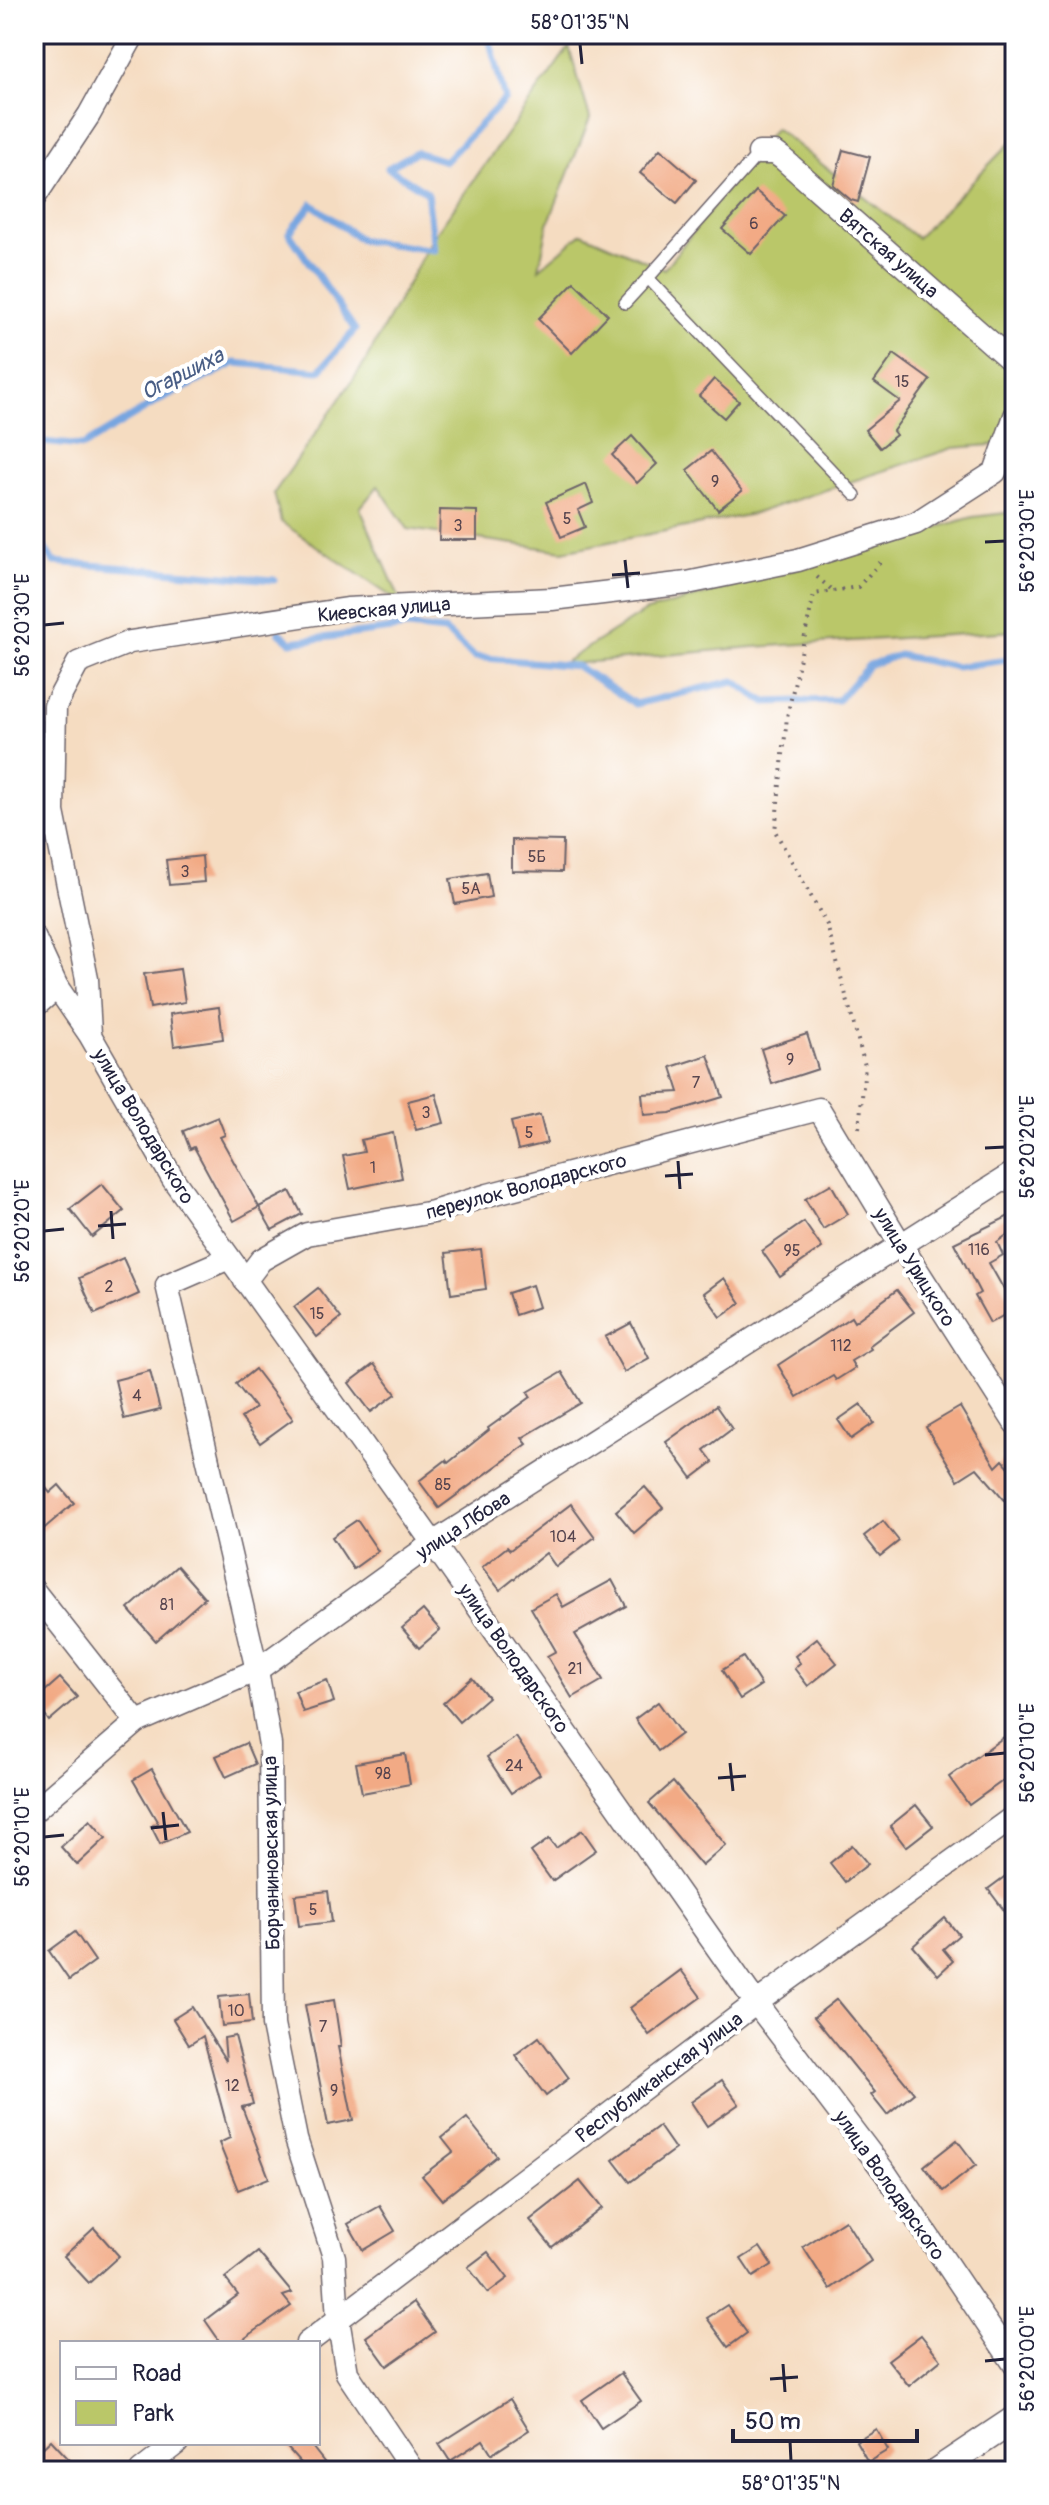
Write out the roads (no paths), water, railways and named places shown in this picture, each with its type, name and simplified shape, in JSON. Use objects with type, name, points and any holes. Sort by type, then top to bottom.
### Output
[{"type":"street","points":[[34,198],[89,115],[134,34]]},
{"type":"street","name":"Вятская улица","points":[[759,153],[775,153],[782,158],[1015,364]]},
{"type":"street","name":"Киевская улица","points":[[90,1035],[87,979],[53,812],[55,706],[78,663],[130,642],[347,609],[552,599],[687,583],[798,560],[916,523],[1005,471],[1015,416]]},
{"type":"street","name":"улица Володарского","points":[[34,937],[57,987],[90,1035],[173,1179],[756,2003],[886,2174],[1015,2365]]},
{"type":"street","points":[[34,1007],[57,987]]},
{"type":"street","name":"улица Урицкого","points":[[819,1109],[901,1245],[1015,1423]]},
{"type":"street","name":"переулок Володарского","points":[[245,1281],[261,1260],[307,1234],[433,1212],[819,1109]]},
{"type":"street","name":"улица Лбова","points":[[34,1811],[137,1722],[257,1670],[433,1543],[1015,1172]]},
{"type":"street","name":"Борчаниновская улица","points":[[229,1258],[167,1285],[257,1670],[270,1745],[273,2025],[296,2139],[334,2257],[338,2319],[347,2373],[413,2471]]},
{"type":"street","points":[[34,1591],[137,1722]]},
{"type":"street","name":"Республиканская улица","points":[[310,2341],[756,2003],[1015,1816]]},
{"type":"street","points":[[937,2471],[1015,2419]]},
{"type":"street","points":[[141,2471],[174,2445]]},
{"type":"lane","points":[[625,303],[759,153]]},
{"type":"lane","points":[[648,278],[855,495]]},
{"type":"waterway","name":"Огаршиха","points":[[34,451],[42,442],[83,446],[158,401],[235,363],[319,371],[355,330],[289,233],[312,204],[361,240],[434,250],[427,192],[388,168],[416,152],[445,161],[505,99],[488,34]]},
{"type":"waterway","points":[[34,533],[54,562],[274,580]]},
{"type":"waterway","points":[[279,632],[291,642],[407,627],[445,631],[474,657],[577,666],[635,704],[734,681],[765,702],[838,700],[869,665],[899,655],[956,667],[1015,659]]}]
